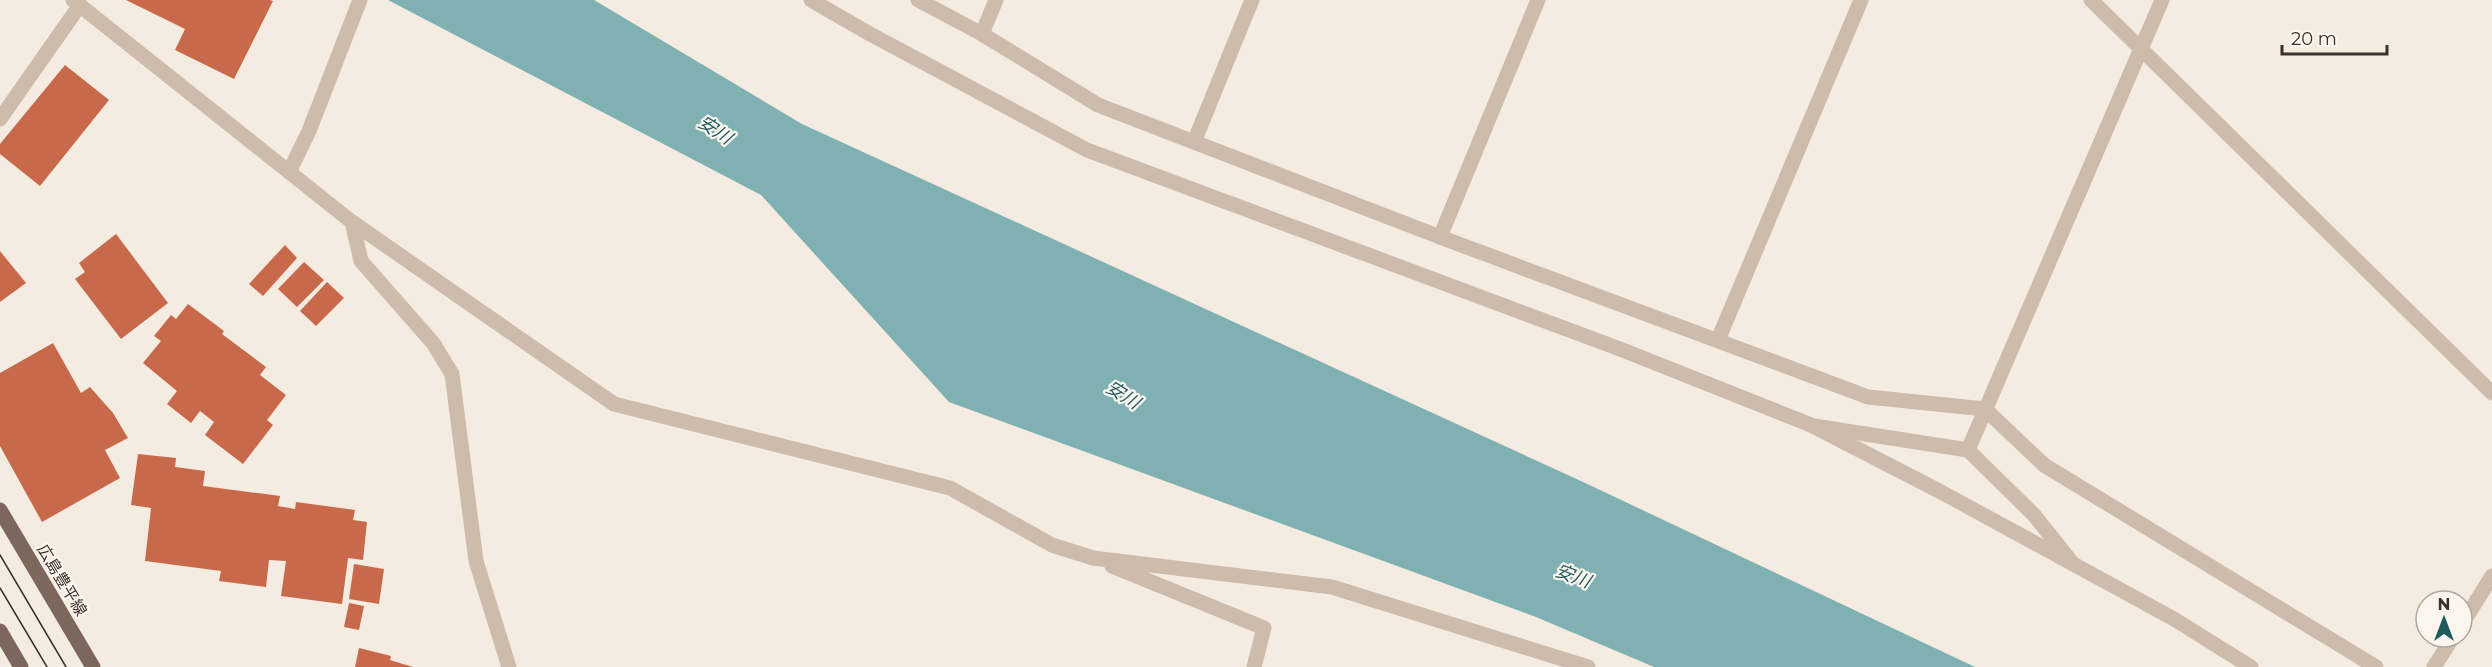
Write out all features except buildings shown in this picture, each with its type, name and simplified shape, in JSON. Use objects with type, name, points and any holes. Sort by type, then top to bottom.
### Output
[{"type":"main road","name":"広島豊平線","points":[[0,510],[93,667]]},
{"type":"main road","points":[[0,631],[21,667]]},
{"type":"street","points":[[289,172],[309,131],[360,0]]},
{"type":"street","points":[[812,0],[870,34],[1087,150],[1620,349],[1811,425],[1943,493],[2174,619],[2251,667]]},
{"type":"street","points":[[918,0],[982,34],[1098,105],[1440,237],[1868,397],[1985,410],[2044,465],[2376,667]]},
{"type":"street","points":[[982,34],[996,0]]},
{"type":"street","points":[[1194,142],[1252,0]]},
{"type":"street","points":[[1440,237],[1538,0]]},
{"type":"street","points":[[1718,340],[1861,0]]},
{"type":"street","points":[[2091,0],[2492,393]]},
{"type":"street","points":[[1968,450],[2162,0]]},
{"type":"street","points":[[0,119],[76,3],[352,222],[614,404],[950,488],[1052,545],[1093,558],[1264,628],[1254,667]]},
{"type":"street","points":[[352,222],[361,261],[433,344],[452,374],[476,561],[509,667]]},
{"type":"street","points":[[1811,425],[1968,450],[2034,515],[2073,564]]},
{"type":"street","points":[[1093,558],[1332,587],[1588,667]]},
{"type":"street","points":[[2474,605],[2492,576]]},
{"type":"street","points":[[2434,667],[2445,649]]},
{"type":"water","name":"安川","points":[[388,0],[594,0],[802,124],[1581,481],[1975,667],[1654,667],[1536,617],[949,402],[761,195]]},
{"type":"tram line","points":[[0,555],[66,667]]},
{"type":"tram line","points":[[0,588],[47,667]]}]
